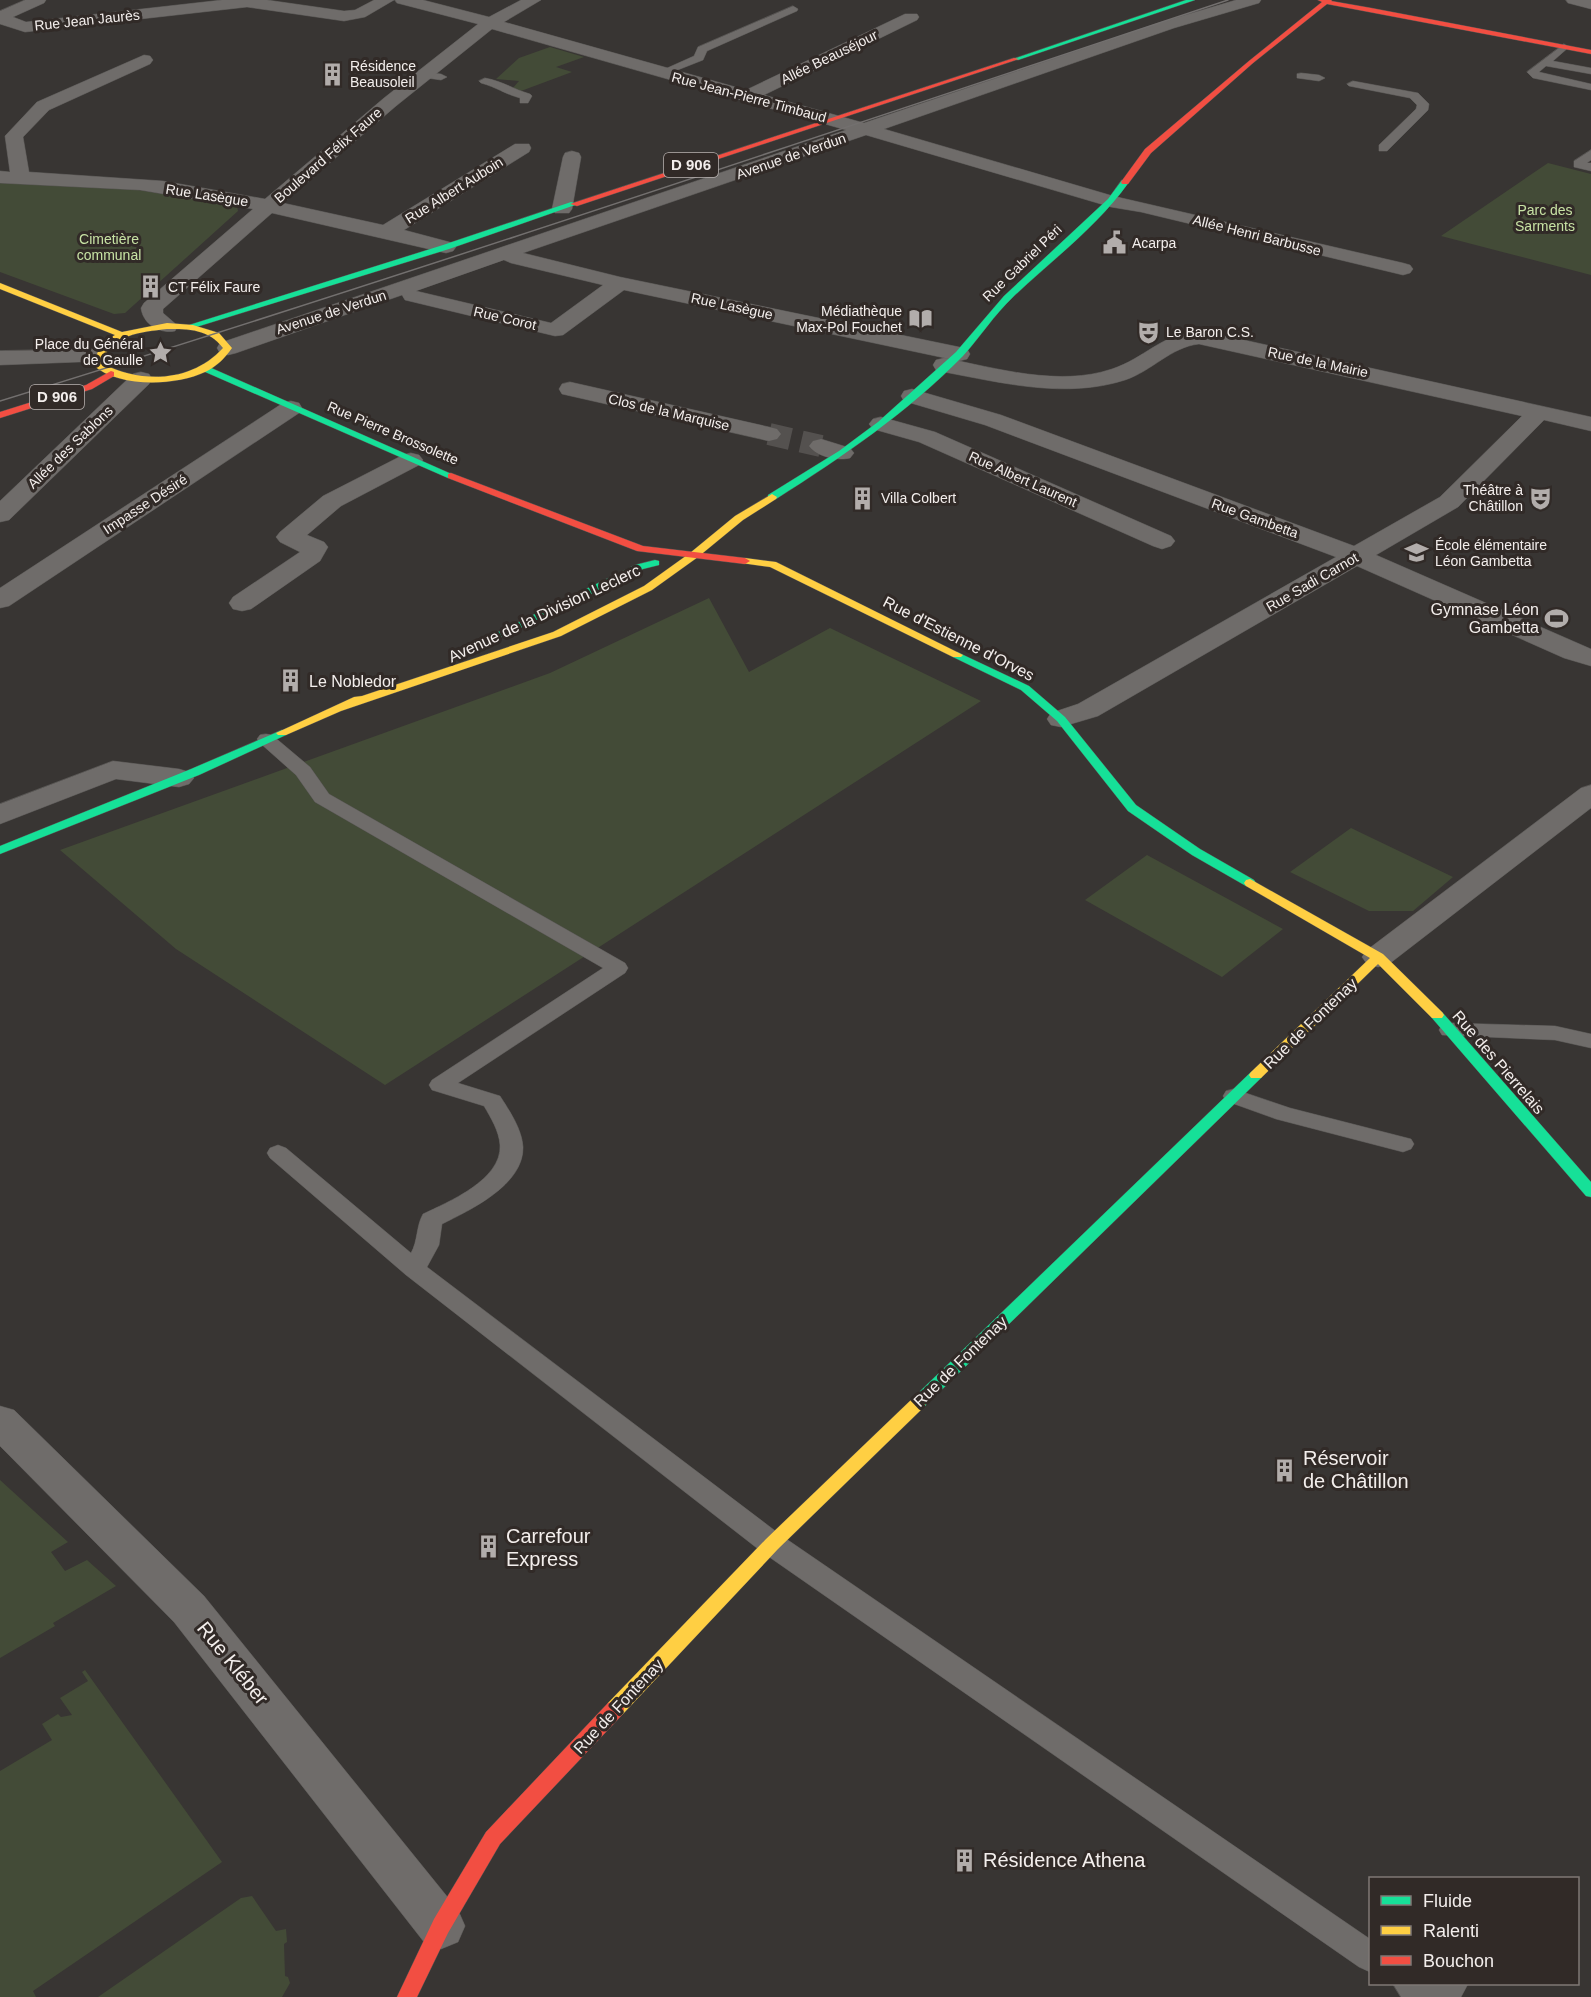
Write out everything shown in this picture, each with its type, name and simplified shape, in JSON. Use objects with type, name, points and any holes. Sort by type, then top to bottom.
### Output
[{"type":"main road","name":"Avenue de Verdun","points":[[190,326],[446,247],[1192,0]]},
{"type":"main road","points":[[1325,0],[1338,6],[1371,10],[1591,52]]},
{"type":"main road","name":"Rue Gabriel Péri","points":[[694,555],[831,449],[881,424],[952,360],[1007,298],[1111,201],[1148,151],[1325,0]]},
{"type":"main road","points":[[1352,0],[1371,10]]},
{"type":"main road","points":[[0,286],[122,335]]},
{"type":"main road","points":[[167,326],[190,326],[211,331],[224,339],[228,348],[218,362],[206,369],[175,377],[141,379],[111,374],[98,364],[97,356],[100,349],[122,335],[167,326]]},
{"type":"main road","name":"Rue Pierre Brossolette","points":[[206,369],[411,460],[641,549],[694,555]]},
{"type":"main road","name":"D 906","points":[[0,415],[88,387],[111,374]]},
{"type":"main road","name":"Rue Pierre Brossolette","points":[[570,521],[597,549]]},
{"type":"main road","name":"Avenue de la Division Leclerc","points":[[489,639],[639,567],[694,555]]},
{"type":"main road","name":"Avenue de la Division Leclerc","points":[[339,708],[557,634],[648,588],[694,555]]},
{"type":"main road","name":"Rue d'Estienne d'Orves","points":[[694,555],[772,564],[1025,688],[1061,719],[1132,808],[1196,852],[1378,957]]},
{"type":"main road","points":[[608,563],[615,578]]},
{"type":"main road","name":"Avenue de la Division Leclerc","points":[[0,850],[179,778],[456,654]]},
{"type":"main road","name":"Rue des Pierrelais","points":[[1378,957],[1419,995],[1591,1192]]},
{"type":"main road","name":"Rue de Fontenay","points":[[407,1997],[441,1926],[493,1838],[772,1544],[1378,957]]},
{"type":"street","points":[[0,17],[38,0]]},
{"type":"street","name":"Rue Jean Jaurès","points":[[0,17],[25,27],[247,2],[344,16],[358,14],[386,0]]},
{"type":"street","name":"Rue Jean-Pierre Timbaud","points":[[403,0],[491,22],[505,28],[1111,201]]},
{"type":"street","name":"Boulevard Félix Faure","points":[[167,326],[153,316],[152,308],[270,206],[433,76],[491,22],[533,0]]},
{"type":"street","name":"Avenue de Verdun","points":[[228,348],[868,130],[1168,25],[1253,0]]},
{"type":"street","points":[[1574,0],[1591,4]]},
{"type":"street","name":"Allée Beauséjour","points":[[746,97],[911,17]]},
{"type":"street","points":[[20,178],[14,136],[43,106],[144,60]]},
{"type":"street","name":"Rue Albert Auboin","points":[[386,232],[522,148]]},
{"type":"street","points":[[562,209],[572,157]]},
{"type":"street","name":"Rue Lasègue","points":[[0,177],[128,184],[185,190],[270,206],[446,247]]},
{"type":"street","name":"Allée Henri Barbusse","points":[[1111,201],[1141,206],[1403,269]]},
{"type":"street","name":"Rue Lasègue","points":[[506,253],[518,259],[952,360]]},
{"type":"street","name":"Rue Corot","points":[[412,296],[555,330],[620,282]]},
{"type":"street","name":"Rue de la Mairie","points":[[952,360],[1039,382],[1091,381],[1136,368],[1179,340],[1199,337],[1591,424]]},
{"type":"street","points":[[0,358],[97,356]]},
{"type":"street","name":"Allée des Sablons","points":[[0,515],[141,379]]},
{"type":"street","name":"Clos de la Marquise","points":[[570,389],[769,434]]},
{"type":"street","name":"Rue Gambetta","points":[[912,396],[993,420],[1358,556],[1591,658]]},
{"type":"street","name":"Impasse Désiré","points":[[0,600],[291,408]]},
{"type":"street","name":"Rue Sadi Carnot","points":[[1061,719],[1088,710],[1449,502],[1540,411]]},
{"type":"street","name":"Rue Albert Laurent","points":[[881,424],[927,437],[1162,541]]},
{"type":"street","points":[[242,603],[311,556],[315,547],[289,537],[332,501],[411,460]]},
{"type":"street","points":[[0,815],[113,770],[179,778]]},
{"type":"street","name":"Rue de Fontenay","points":[[1378,957],[1591,794]]},
{"type":"street","name":"Rue Kléber","points":[[0,1421],[189,1609],[441,1926]]},
{"type":"lane","points":[[661,73],[699,57],[702,50],[793,9]]},
{"type":"lane","points":[[1564,47],[1532,72],[1537,76],[1591,87]]},
{"type":"lane","points":[[1545,63],[1591,72]]},
{"type":"lane","points":[[1301,76],[1319,78]]},
{"type":"lane","points":[[485,81],[500,84],[506,91],[526,96],[524,101]]},
{"type":"lane","points":[[1353,84],[1414,95],[1424,104],[1422,110],[1383,148]]},
{"type":"lane","points":[[1591,154],[1578,164],[1591,167]]},
{"type":"lane","points":[[266,739],[303,771],[322,798],[618,968],[440,1085],[492,1101],[506,1127],[512,1152],[496,1180],[471,1200],[431,1220],[427,1245],[414,1269]]},
{"type":"lane","points":[[1450,1030],[1555,1033],[1591,1041]]},
{"type":"lane","points":[[1234,1096],[1284,1114],[1403,1144]]},
{"type":"lane","points":[[278,1153],[414,1269],[772,1544],[1369,1956]]},
{"type":"lane","points":[[1412,1985],[1428,1997]]},
{"type":"green space","points":[[550,47],[584,57],[556,67],[572,72],[521,91],[512,89],[519,81],[496,79],[519,58]]},
{"type":"green space","name":"Parc des Sarments","points":[[1548,163],[1591,174],[1591,275],[1441,236]]},
{"type":"green space","name":"Cimetière communal","points":[[0,182],[120,187],[237,206],[238,211],[125,313],[114,314],[0,272]]},
{"type":"green space","points":[[709,598],[749,672],[830,628],[981,701],[385,1085],[176,949],[60,850],[550,673]]},
{"type":"green space","points":[[1351,828],[1453,877],[1413,911],[1369,911],[1290,872]]},
{"type":"green space","points":[[1147,855],[1283,929],[1222,977],[1085,900]]},
{"type":"green space","points":[[0,1480],[68,1542],[51,1552],[65,1571],[87,1560],[116,1586],[53,1623],[55,1626],[0,1658]]},
{"type":"green space","points":[[85,1670],[222,1862],[33,1991],[36,1997],[0,1997],[0,1771],[52,1740],[42,1724],[58,1714],[61,1717],[72,1715],[60,1698],[88,1681],[82,1672]]},
{"type":"green space","points":[[252,1896],[276,1931],[286,1929],[285,1976],[288,1977],[290,1983],[282,1997],[98,1997],[241,1898]]},
{"type":"tunnel","points":[[769,434],[821,446]]},
{"type":"tram line","points":[[0,401],[461,254],[1228,0]]},
{"type":"traffic: fast","points":[[1016,59],[1192,0]]},
{"type":"traffic: fast","points":[[772,497],[842,453],[881,424],[959,354],[1007,298],[1111,201],[1125,182]]},
{"type":"traffic: fast","points":[[190,326],[446,247],[574,204]]},
{"type":"traffic: fast","points":[[206,369],[451,476]]},
{"type":"traffic: fast","points":[[497,635],[639,567],[655,563]]},
{"type":"traffic: fast","points":[[957,655],[1025,688],[1061,719],[1132,808],[1196,852],[1250,883]]},
{"type":"traffic: fast","points":[[0,850],[195,772],[282,733]]},
{"type":"traffic: fast","points":[[1437,1015],[1591,1192]]},
{"type":"traffic: fast","points":[[918,1403],[1256,1075]]},
{"type":"traffic: slow","points":[[0,286],[122,335]]},
{"type":"traffic: slow","points":[[167,326],[193,327],[209,331],[228,348],[216,361],[202,370],[167,379],[149,380],[130,377],[98,365],[106,345],[114,339],[134,331],[167,326]]},
{"type":"traffic: slow","points":[[339,708],[557,634],[648,588],[694,555],[739,518],[772,497]]},
{"type":"traffic: slow","points":[[745,561],[772,564],[957,655]]},
{"type":"traffic: slow","points":[[282,733],[358,699]]},
{"type":"traffic: slow","points":[[1250,883],[1378,957],[1437,1015]]},
{"type":"traffic: slow","points":[[1256,1075],[1378,957]]},
{"type":"traffic: slow","points":[[615,1709],[772,1544],[918,1403]]},
{"type":"traffic: jam","points":[[1321,0],[1338,6],[1371,10],[1591,52]]},
{"type":"traffic: jam","points":[[1125,182],[1148,151],[1251,62],[1329,0]]},
{"type":"traffic: jam","points":[[574,204],[1016,59]]},
{"type":"traffic: jam","points":[[0,415],[89,387],[111,374]]},
{"type":"traffic: jam","points":[[451,476],[641,549],[745,561]]},
{"type":"traffic: jam","points":[[407,1997],[441,1926],[493,1838],[615,1709]]},
{"type":"place","name":"Résidence Beausoleil","points":[[332,74]]},
{"type":"place","name":"Acarpa","points":[[1114,243]]},
{"type":"place","name":"CT Félix Faure","points":[[150,287]]},
{"type":"place","name":"Médiathèque Max-Pol Fouchet","points":[[920,319]]},
{"type":"place","name":"Le Baron C.S.","points":[[1148,332]]},
{"type":"place","name":"Place du Général de Gaulle","points":[[161,352]]},
{"type":"place","name":"Villa Colbert","points":[[863,498]]},
{"type":"place","name":"Théâtre à Châtillon","points":[[1541,498]]},
{"type":"place","name":"École élémentaire Léon Gambetta","points":[[1417,553]]},
{"type":"place","name":"Gymnase Léon Gambetta","points":[[1557,618]]},
{"type":"place","name":"Le Nobledor","points":[[291,681]]},
{"type":"place","name":"Réservoir de Châtillon","points":[[1285,1470]]},
{"type":"place","name":"Carrefour Express","points":[[488,1547]]},
{"type":"place","name":"Résidence Athena","points":[[965,1860]]}]
